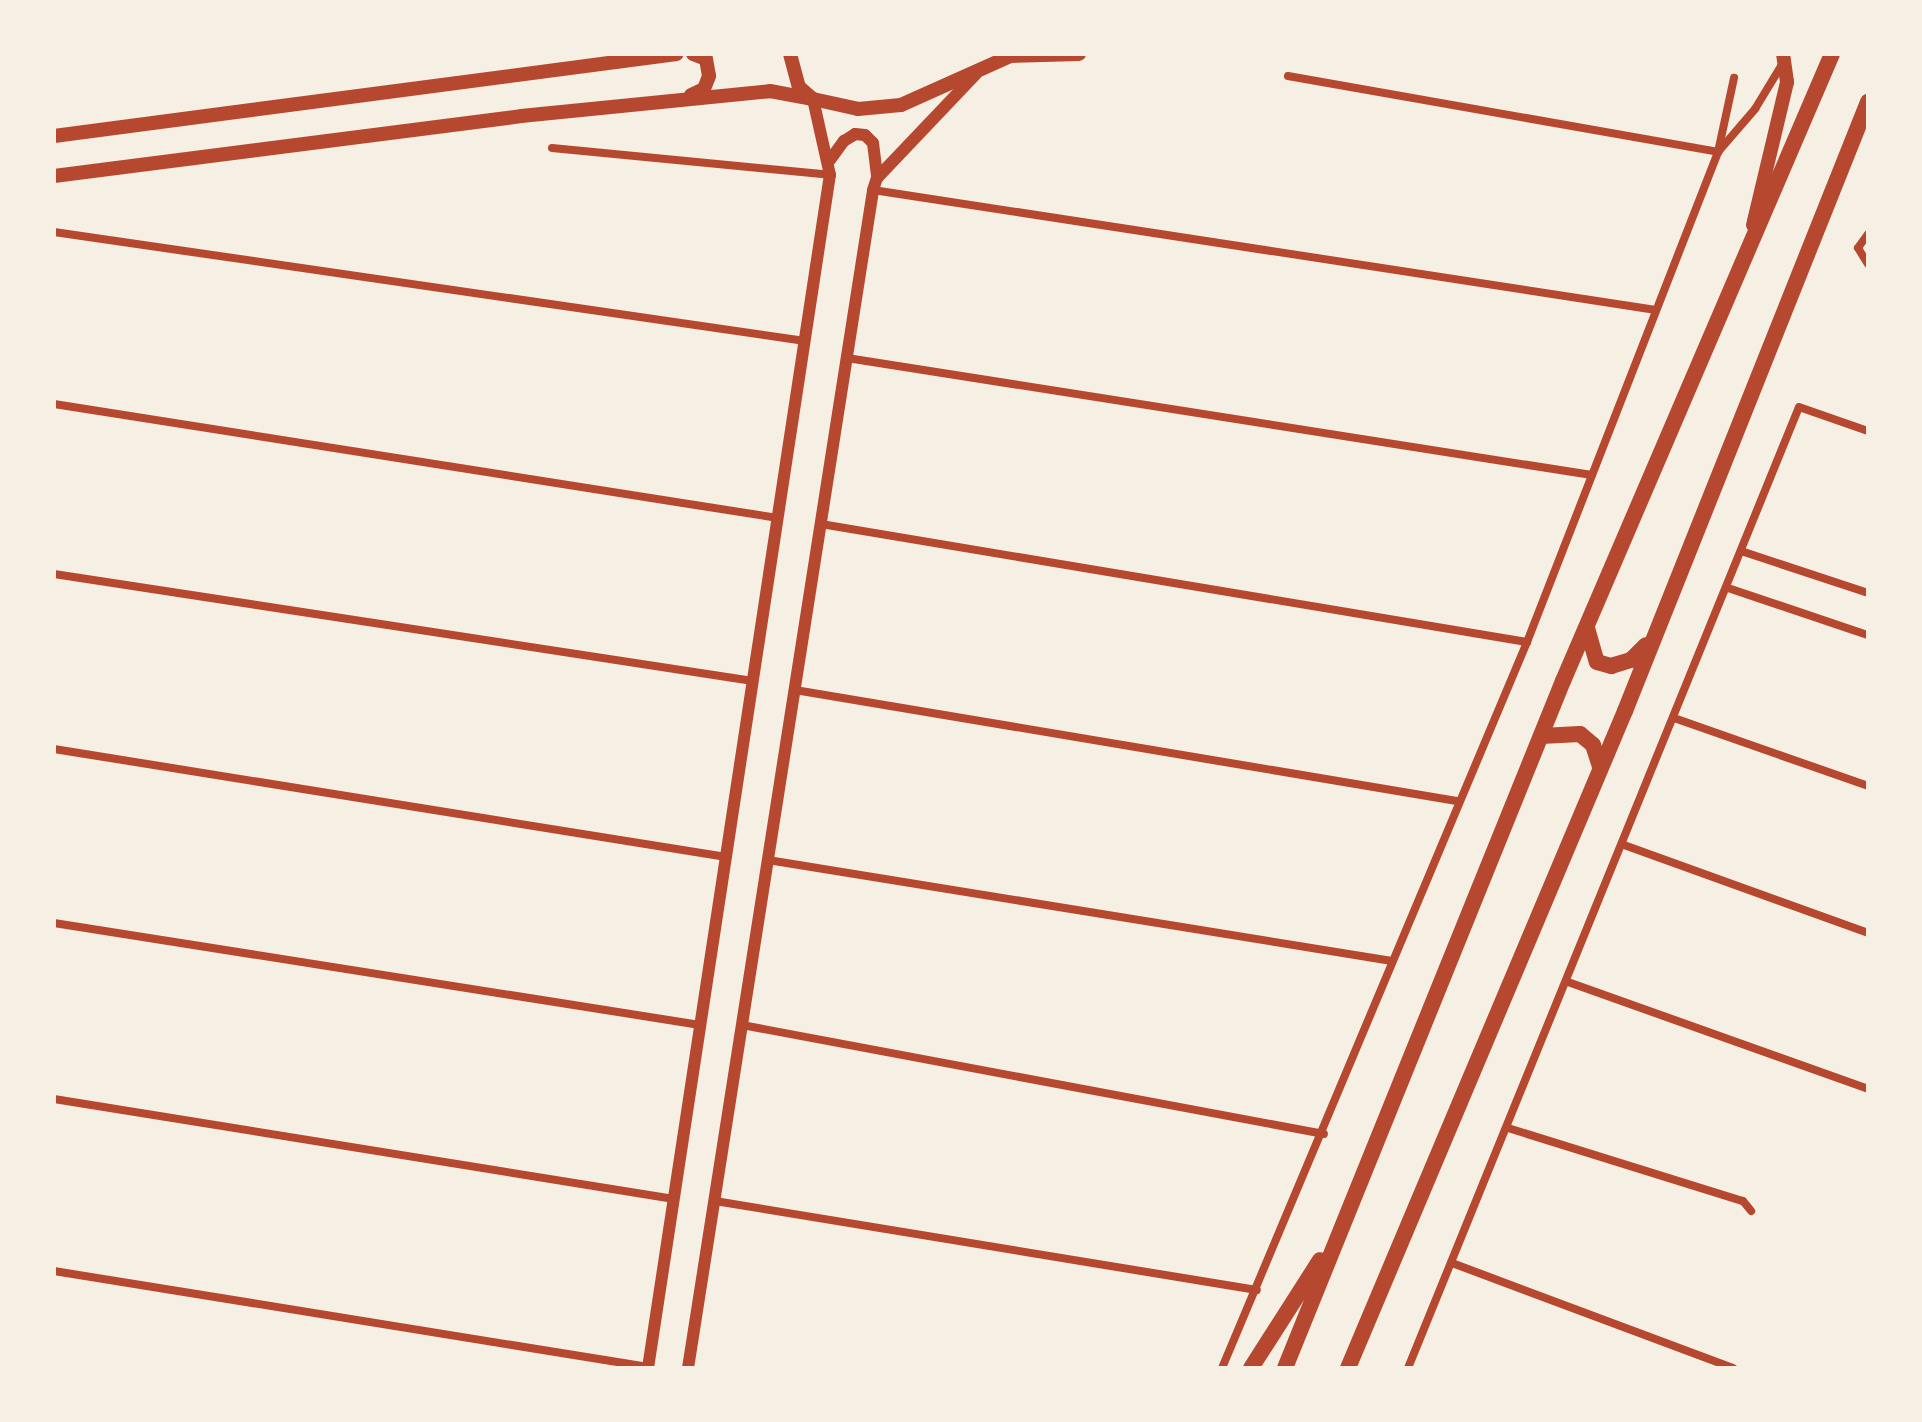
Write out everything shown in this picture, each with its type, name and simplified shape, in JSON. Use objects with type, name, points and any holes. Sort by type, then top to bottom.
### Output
[{"type":"highway","points":[[1285,1368],[1586,626],[1751,232],[1832,54]]},
{"type":"highway","points":[[1348,1368],[1600,766],[1868,102]]},
{"type":"highway","points":[[1586,626],[1597,662],[1611,666],[1631,660],[1650,642]]},
{"type":"highway","points":[[1541,736],[1580,734],[1593,745],[1600,766]]},
{"type":"highway","points":[[1251,1368],[1337,1236]]},
{"type":"main road","points":[[54,136],[677,54]]},
{"type":"main road","points":[[675,101],[704,89],[706,59],[693,54]]},
{"type":"main road","points":[[648,1367],[830,175],[830,160],[813,99],[799,87],[790,54]]},
{"type":"main road","points":[[54,176],[770,91],[858,109],[901,105],[1012,55],[1079,54]]},
{"type":"main road","points":[[1751,232],[1787,82],[1784,57]]},
{"type":"main road","points":[[875,184],[984,66]]},
{"type":"main road","points":[[688,1368],[875,184],[873,143],[865,135],[855,134],[844,141],[830,160]]},
{"type":"street","points":[[1718,152],[1755,109],[1784,57]]},
{"type":"street","points":[[1288,76],[1718,152]]},
{"type":"street","points":[[1222,1368],[1324,1134],[1457,801],[1527,642],[1718,152],[1734,78]]},
{"type":"street","points":[[552,148],[830,175]]},
{"type":"street","points":[[875,184],[1656,310]]},
{"type":"street","points":[[54,232],[805,341]]},
{"type":"street","points":[[1868,234],[1858,248],[1868,264]]},
{"type":"street","points":[[847,358],[1592,475]]},
{"type":"street","points":[[54,404],[778,518]]},
{"type":"street","points":[[1408,1368],[1624,845],[1799,407],[1868,431]]},
{"type":"street","points":[[821,524],[1527,642]]},
{"type":"street","points":[[1741,551],[1868,593]]},
{"type":"street","points":[[54,574],[753,681]]},
{"type":"street","points":[[1728,588],[1868,635]]},
{"type":"street","points":[[795,690],[1457,801]]},
{"type":"street","points":[[1674,718],[1868,786]]},
{"type":"street","points":[[54,749],[726,857]]},
{"type":"street","points":[[1624,845],[1868,933]]},
{"type":"street","points":[[768,860],[1392,961]]},
{"type":"street","points":[[54,923],[700,1025]]},
{"type":"street","points":[[1568,982],[1868,1089]]},
{"type":"street","points":[[742,1025],[1324,1134]]},
{"type":"street","points":[[54,1099],[674,1199]]},
{"type":"street","points":[[1508,1128],[1743,1201],[1751,1211]]},
{"type":"street","points":[[715,1201],[1257,1290]]},
{"type":"street","points":[[1452,1263],[1733,1368]]},
{"type":"street","points":[[54,1271],[648,1367]]}]
